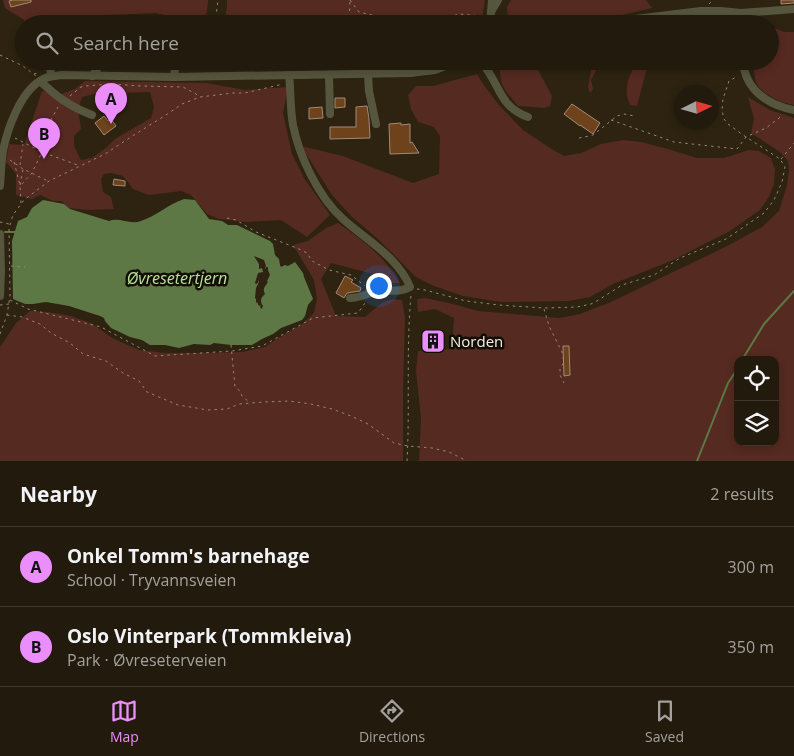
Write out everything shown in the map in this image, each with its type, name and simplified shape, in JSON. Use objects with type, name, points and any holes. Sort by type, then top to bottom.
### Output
[{"type":"street","points":[[490,15],[492,0]]},
{"type":"street","points":[[491,15],[498,0]]},
{"type":"street","points":[[668,15],[701,11],[741,13],[794,9]]},
{"type":"street","points":[[92,76],[96,70]]},
{"type":"street","points":[[174,77],[175,70]]},
{"type":"street","points":[[0,186],[2,158],[7,135],[21,103],[32,87],[51,71],[62,75],[174,77],[368,74],[437,70]]},
{"type":"street","points":[[488,70],[504,100],[520,114],[528,116]]},
{"type":"street","points":[[744,70],[749,83],[764,98],[790,109]]},
{"type":"street","points":[[368,74],[376,124]]},
{"type":"street","points":[[329,75],[330,114]]},
{"type":"street","points":[[289,76],[293,125],[298,148],[307,167],[334,209],[398,266],[406,277],[410,288],[373,292],[358,298],[350,298]]},
{"type":"street","points":[[40,80],[64,102],[92,115]]},
{"type":"street","points":[[0,234],[0,296]]},
{"type":"path","points":[[216,15],[218,0]]},
{"type":"path","points":[[349,15],[350,0],[359,12],[372,15]]},
{"type":"path","points":[[455,15],[470,15]]},
{"type":"path","points":[[0,55],[15,62]]},
{"type":"path","points":[[28,70],[40,80]]},
{"type":"path","points":[[34,74],[51,71]]},
{"type":"path","points":[[408,461],[410,288],[478,303],[544,308],[577,307],[594,303],[622,286],[654,275],[680,258],[731,236],[764,213],[771,205],[778,192],[785,171],[784,163],[780,159],[726,122],[722,110],[723,99],[729,82],[744,74]]},
{"type":"path","points":[[20,186],[32,173],[42,152],[51,120],[57,109],[81,87],[111,84],[183,87],[200,97]]},
{"type":"path","points":[[0,334],[10,300],[10,224],[13,215],[21,204],[49,181],[105,154],[182,104],[200,97],[245,93],[275,85]]},
{"type":"path","points":[[611,120],[674,142],[737,149],[746,137],[766,128],[790,109]]},
{"type":"path","points":[[579,138],[593,135],[617,116],[624,114],[634,116]]},
{"type":"path","points":[[7,135],[42,152],[80,166]]},
{"type":"path","points":[[20,166],[23,143]]},
{"type":"path","points":[[780,159],[794,143]]},
{"type":"path","points":[[2,158],[14,162],[49,181]]},
{"type":"path","points":[[14,162],[20,186],[21,204]]},
{"type":"path","points":[[20,186],[24,168]]},
{"type":"path","points":[[10,300],[28,309],[100,327],[155,356],[232,351],[262,346],[313,318],[358,313],[373,292],[351,275],[322,267],[312,261],[307,253],[262,234],[236,220],[227,218]]},
{"type":"path","points":[[0,222],[10,224]]},
{"type":"path","points":[[10,266],[26,267]]},
{"type":"path","points":[[0,305],[9,304]]},
{"type":"path","points":[[544,308],[549,326],[562,352],[564,362],[560,369],[560,375],[564,383]]},
{"type":"path","points":[[7,315],[22,317],[40,324],[70,343],[83,354],[106,361],[123,373],[139,380],[147,392],[178,405],[208,410],[227,409],[239,404],[289,401],[332,409],[368,424],[394,443],[449,452],[467,461]]},
{"type":"path","points":[[231,345],[235,387],[250,403]]},
{"type":"shaded area","points":[[3,0],[208,0],[206,15],[165,15],[156,13],[16,15],[5,8]]},
{"type":"shaded area","points":[[227,0],[485,0],[482,15],[226,15]]},
{"type":"shaded area","points":[[511,0],[646,0],[652,8],[622,15],[508,15],[507,7]]},
{"type":"shaded area","points":[[779,30],[794,32],[794,105],[767,94],[758,86],[754,70],[779,70]]},
{"type":"shaded area","points":[[500,70],[538,70],[552,96],[550,106],[545,108],[518,106],[507,93],[501,81]]},
{"type":"shaded area","points":[[591,70],[596,70],[591,80],[593,89],[590,93],[588,87]]},
{"type":"shaded area","points":[[633,70],[646,70],[637,106],[630,105],[627,94],[629,77]]},
{"type":"shaded area","points":[[477,74],[499,105],[523,130],[564,156],[581,153],[601,144],[623,140],[641,142],[697,158],[724,158],[749,150],[759,151],[771,158],[775,169],[774,184],[769,197],[760,210],[730,231],[671,261],[615,283],[590,297],[569,301],[501,302],[463,296],[434,286],[416,277],[379,240],[351,216],[332,195],[301,146],[343,156],[413,183],[439,174],[440,136],[434,127],[418,122],[411,109],[408,95],[416,86],[433,86]]},
{"type":"shaded area","points":[[85,81],[207,83],[245,90],[288,87],[283,113],[292,154],[304,178],[330,215],[307,237],[281,220],[246,222],[219,219],[207,214],[191,195],[181,191],[149,195],[133,189],[123,176],[111,173],[104,174],[101,179],[103,192],[111,197],[114,209],[88,210],[69,208],[61,201],[53,201],[40,195],[32,199],[16,195],[16,174],[6,162],[9,144],[24,145],[42,91],[59,95],[75,89]],"holes":[[[150,92],[154,107],[151,118],[115,139],[92,158],[81,160],[74,146],[74,136],[81,129],[78,109],[82,97],[94,94]]]},
{"type":"shaded area","points":[[748,97],[770,110],[794,118],[794,461],[419,461],[421,419],[416,371],[418,351],[452,349],[454,318],[435,309],[418,312],[417,299],[425,298],[478,311],[559,318],[580,314],[611,302],[727,246],[762,227],[779,211],[787,185],[788,161],[780,152],[751,133],[754,119]]},
{"type":"shaded area","points":[[338,223],[373,250],[388,265],[400,283],[391,283],[377,275],[331,263],[321,279],[336,316],[365,317],[386,301],[402,300],[405,317],[403,461],[0,461],[0,347],[16,323],[30,311],[71,316],[93,324],[112,338],[139,350],[166,353],[242,352],[265,347],[301,325],[314,313],[317,298],[314,280],[293,245],[308,241],[326,228]]},
{"type":"water","name":"Øvresetertjern","points":[[184,199],[195,200],[209,219],[222,221],[228,225],[237,225],[270,241],[273,244],[275,255],[279,259],[281,267],[295,262],[303,273],[313,299],[308,305],[302,320],[281,328],[252,345],[214,343],[210,345],[194,344],[179,348],[165,345],[150,345],[111,328],[104,318],[100,316],[69,306],[46,302],[25,304],[13,299],[12,241],[18,221],[27,217],[32,208],[43,200],[64,204],[70,209],[109,221],[133,222],[147,219]],"holes":[[[254,256],[264,260],[265,268],[268,267],[270,275],[264,289],[265,294],[261,299],[262,309],[261,305],[259,306],[256,303],[255,298],[259,280],[258,283],[255,283],[258,273],[263,272],[262,268],[259,269],[259,264]]]},
{"type":"building","points":[[31,0],[31,2],[11,7],[9,1]]},
{"type":"building","points":[[781,0],[794,0],[794,3],[781,4]]},
{"type":"building","points":[[335,98],[345,98],[345,107],[335,108]]},
{"type":"building","points":[[572,104],[600,123],[593,134],[564,114]]},
{"type":"building","points":[[367,106],[370,138],[330,139],[330,127],[356,127],[356,107]]},
{"type":"building","points":[[322,107],[323,118],[309,119],[309,108]]},
{"type":"building","points":[[104,116],[108,121],[111,119],[116,126],[104,135],[95,123]]},
{"type":"building","points":[[401,123],[401,125],[410,124],[410,143],[412,142],[419,153],[390,154],[389,124]]},
{"type":"building","points":[[114,179],[125,181],[125,186],[113,185]]},
{"type":"building","points":[[345,276],[353,280],[351,282],[361,288],[360,291],[347,293],[344,298],[336,293]]},
{"type":"building","name":"Norden","points":[[427,335],[436,335],[436,338],[439,339],[438,344],[427,344]]},
{"type":"building","points":[[563,346],[569,346],[570,375],[564,376]]},
{"type":"waterway","points":[[5,232],[15,232]]},
{"type":"waterway","points":[[744,356],[764,324],[794,291]]},
{"type":"waterway","points":[[697,461],[728,383],[734,374]]},
{"type":"place","name":"Onkel Tomm's barnehage","points":[[111,124]]},
{"type":"place","name":"Oslo Vinterpark (Tommkleiva)","points":[[44,159]]},
{"type":"place","name":"Norden","points":[[433,341]]}]
